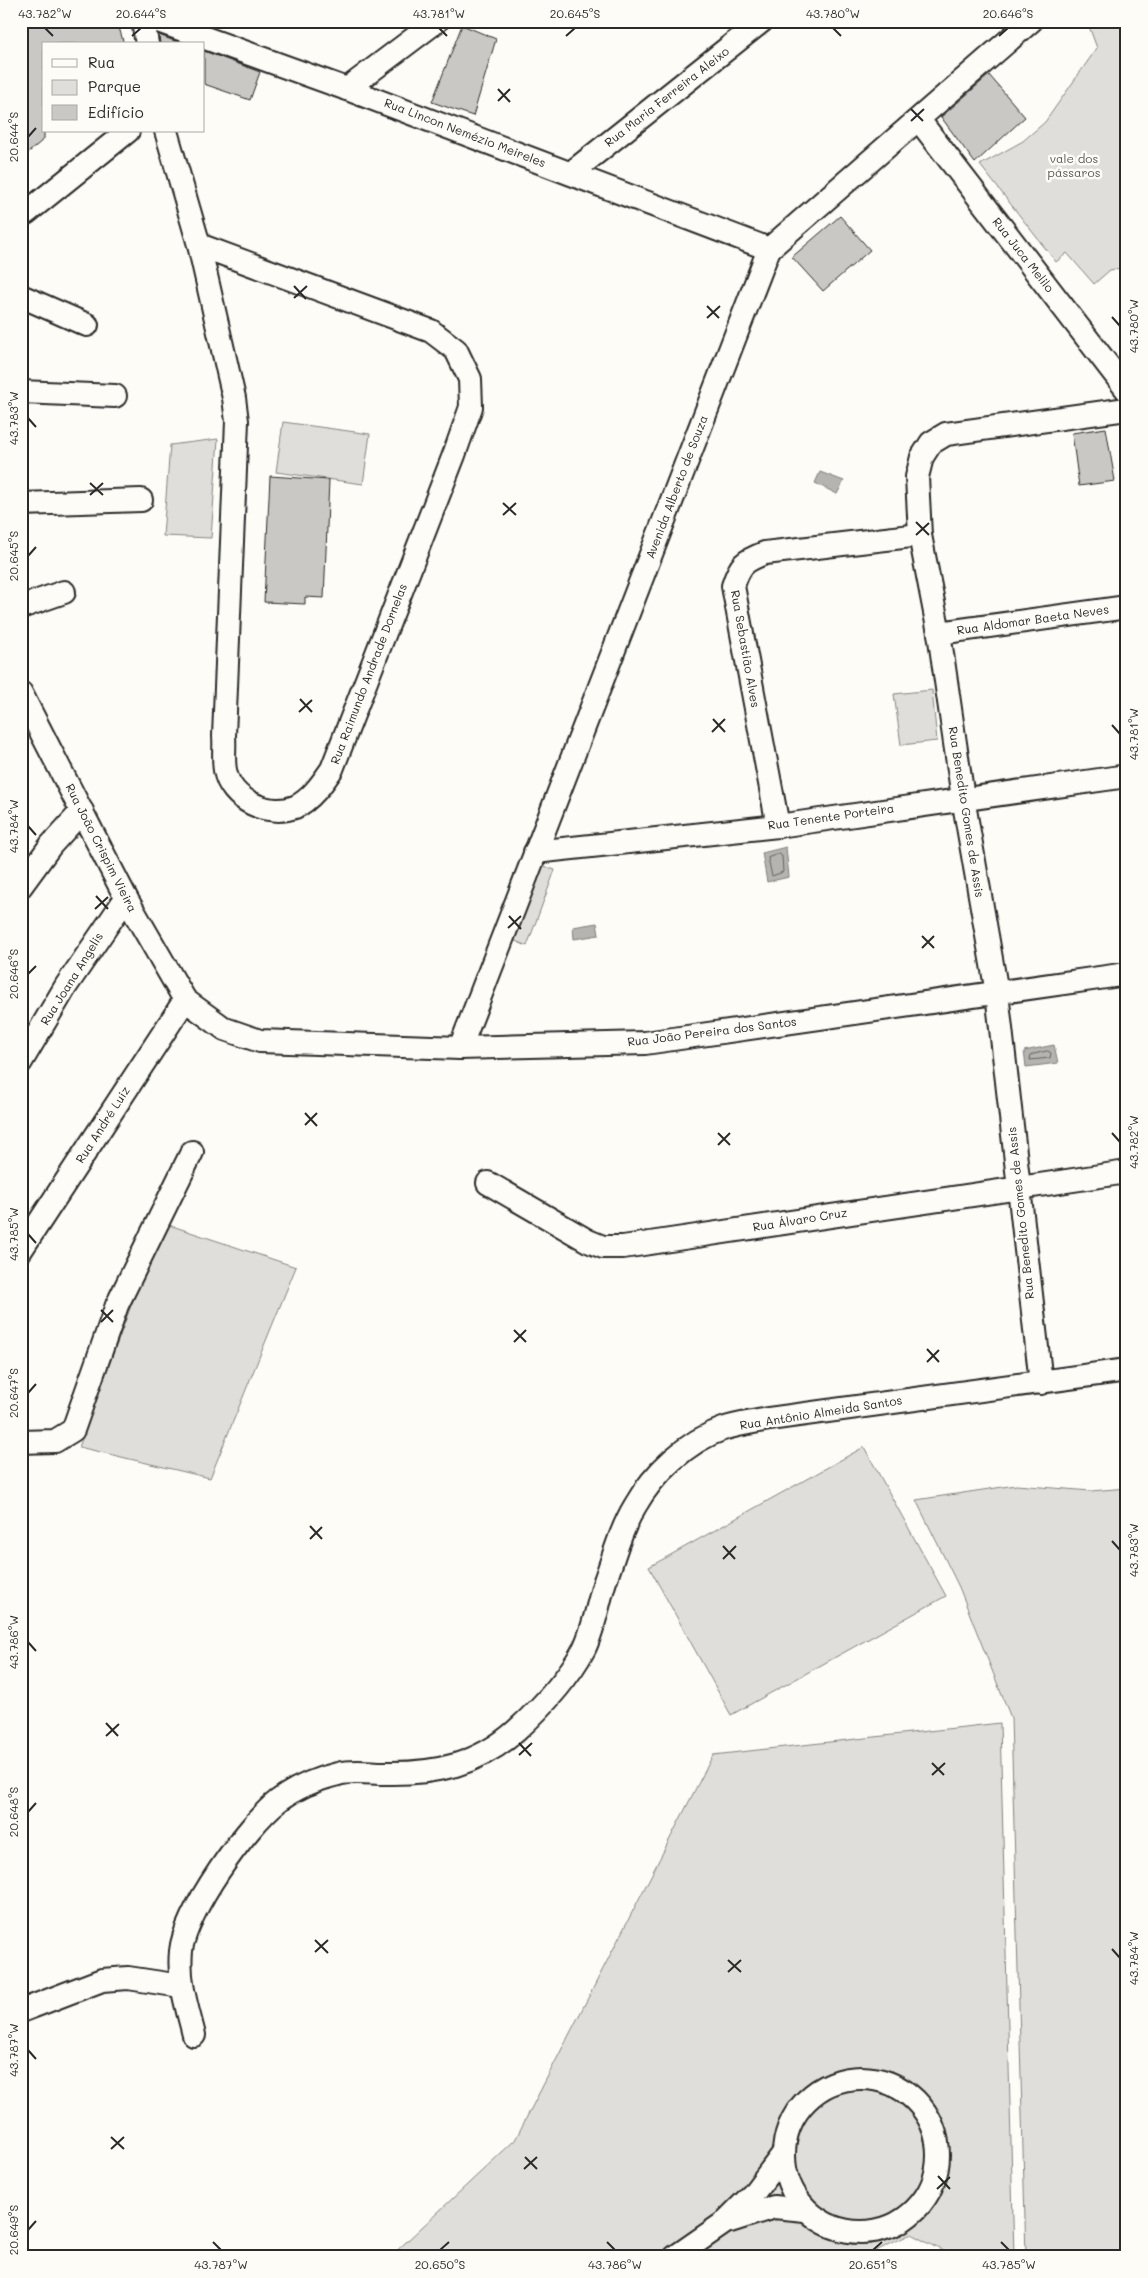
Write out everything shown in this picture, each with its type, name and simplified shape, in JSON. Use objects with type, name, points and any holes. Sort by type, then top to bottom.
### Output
[{"type":"street","points":[[143,21],[147,42]]},
{"type":"street","name":"Rua Lincon Nemézio Meireles","points":[[158,21],[347,88],[769,249]]},
{"type":"street","points":[[347,88],[436,21]]},
{"type":"street","name":"Rua Maria Ferreira Aleixo","points":[[571,173],[762,21]]},
{"type":"street","name":"Avenida Alberto de Souza","points":[[460,1048],[769,249],[919,120],[1018,26]]},
{"type":"street","name":"Rua Juca Melilo","points":[[919,120],[1127,390]]},
{"type":"street","points":[[23,214],[127,132]]},
{"type":"street","name":"Rua Raimundo Andrade Dornelas","points":[[166,132],[199,245],[230,374],[236,421],[224,736],[225,772],[234,789],[247,802],[269,810],[295,806],[317,790],[332,769],[471,407],[470,379],[456,350],[431,331],[199,245]]},
{"type":"street","points":[[21,296],[87,325]]},
{"type":"street","points":[[21,392],[115,396]]},
{"type":"street","name":"Rua Benedito Gomes de Assis","points":[[1041,1383],[997,993],[963,798],[938,633],[920,535],[917,477],[922,457],[931,443],[946,434],[1127,409]]},
{"type":"street","points":[[21,504],[141,500]]},
{"type":"street","name":"Rua Sebastião Alves","points":[[778,826],[733,586],[738,569],[750,559],[765,553],[920,535]]},
{"type":"street","points":[[21,607],[64,592]]},
{"type":"street","name":"Rua Aldomar Baeta Neves","points":[[938,633],[1127,607]]},
{"type":"street","name":"Rua João Crispim Vieira","points":[[21,693],[28,723],[82,811],[126,898],[185,1000]]},
{"type":"street","name":"Rua Tenente Porteira","points":[[535,852],[778,826],[1127,776]]},
{"type":"street","points":[[21,886],[51,845],[82,811]]},
{"type":"street","name":"Rua Joana Angelis","points":[[21,1062],[66,986],[126,898]]},
{"type":"street","name":"Rua João Pereira dos Santos","points":[[185,1000],[225,1029],[260,1041],[460,1048],[645,1043],[1127,974]]},
{"type":"street","name":"Rua André Luiz","points":[[21,1250],[185,1000]]},
{"type":"street","points":[[21,1442],[55,1441],[72,1430],[116,1305],[192,1152]]},
{"type":"street","name":"Rua Álvaro Cruz","points":[[488,1183],[588,1241],[603,1247],[623,1247],[1127,1172]]},
{"type":"street","name":"Rua Antônio Almeida Santos","points":[[194,2035],[181,1986],[181,1950],[191,1918],[210,1882],[254,1825],[278,1801],[308,1783],[341,1773],[414,1773],[449,1769],[483,1753],[516,1731],[563,1681],[584,1648],[618,1542],[635,1506],[660,1472],[690,1446],[722,1429],[769,1419],[1127,1370]]},
{"type":"street","points":[[21,2011],[102,1980],[128,1978],[181,1986]]},
{"type":"street","points":[[862,2077],[892,2084],[917,2101],[934,2126],[939,2156],[933,2186],[915,2211],[889,2228],[860,2233],[830,2227],[805,2210],[788,2184],[783,2154],[789,2124],[807,2099],[833,2083],[862,2077]]},
{"type":"street","points":[[675,2257],[724,2223],[753,2194],[783,2154]]},
{"type":"street","points":[[724,2223],[774,2207],[805,2210]]},
{"type":"green space","name":"vale dos pássaros","points":[[1087,21],[1127,21],[1127,182],[1121,196],[1127,198],[1127,267],[1110,270],[1094,284],[1067,253],[1056,262],[980,165],[1023,141],[1045,122],[1097,48]]},
{"type":"green space","points":[[283,422],[370,434],[363,484],[276,472]]},
{"type":"green space","points":[[218,439],[211,538],[163,536],[170,445]]},
{"type":"green space","points":[[932,690],[937,741],[901,745],[894,694]]},
{"type":"green space","points":[[539,864],[555,870],[527,946],[513,940]]},
{"type":"green space","points":[[157,1221],[296,1267],[210,1478],[79,1447],[150,1254]]},
{"type":"green space","points":[[864,1447],[946,1596],[731,1715],[649,1567]]},
{"type":"green space","points":[[1016,1485],[1091,1491],[1127,1488],[1127,2257],[1026,2257],[1011,1718],[959,1587],[916,1500]]},
{"type":"green space","points":[[1000,1723],[1014,2257],[954,2257],[911,2234],[863,2257],[390,2257],[515,2140],[713,1755]]},
{"type":"water","points":[[820,472],[844,481],[837,494],[815,483]]},
{"type":"water","points":[[786,847],[789,877],[767,882],[762,853]]},
{"type":"water","points":[[597,923],[599,935],[574,939],[573,927]]},
{"type":"water","points":[[1054,1045],[1058,1063],[1026,1067],[1024,1051]]},
{"type":"building","points":[[21,21],[117,21],[123,42],[42,42],[42,132],[44,132],[44,139],[21,159]]},
{"type":"building","points":[[462,25],[496,39],[473,116],[432,102]]},
{"type":"building","points":[[159,35],[177,42],[160,42]]},
{"type":"building","points":[[205,51],[260,72],[250,100],[205,84]]},
{"type":"building","points":[[989,75],[1025,117],[975,163],[941,117]]},
{"type":"building","points":[[840,216],[870,250],[823,291],[792,257]]},
{"type":"building","points":[[1106,428],[1115,481],[1079,486],[1072,433]]},
{"type":"building","points":[[270,476],[329,480],[324,598],[305,597],[305,604],[264,602]]}]
